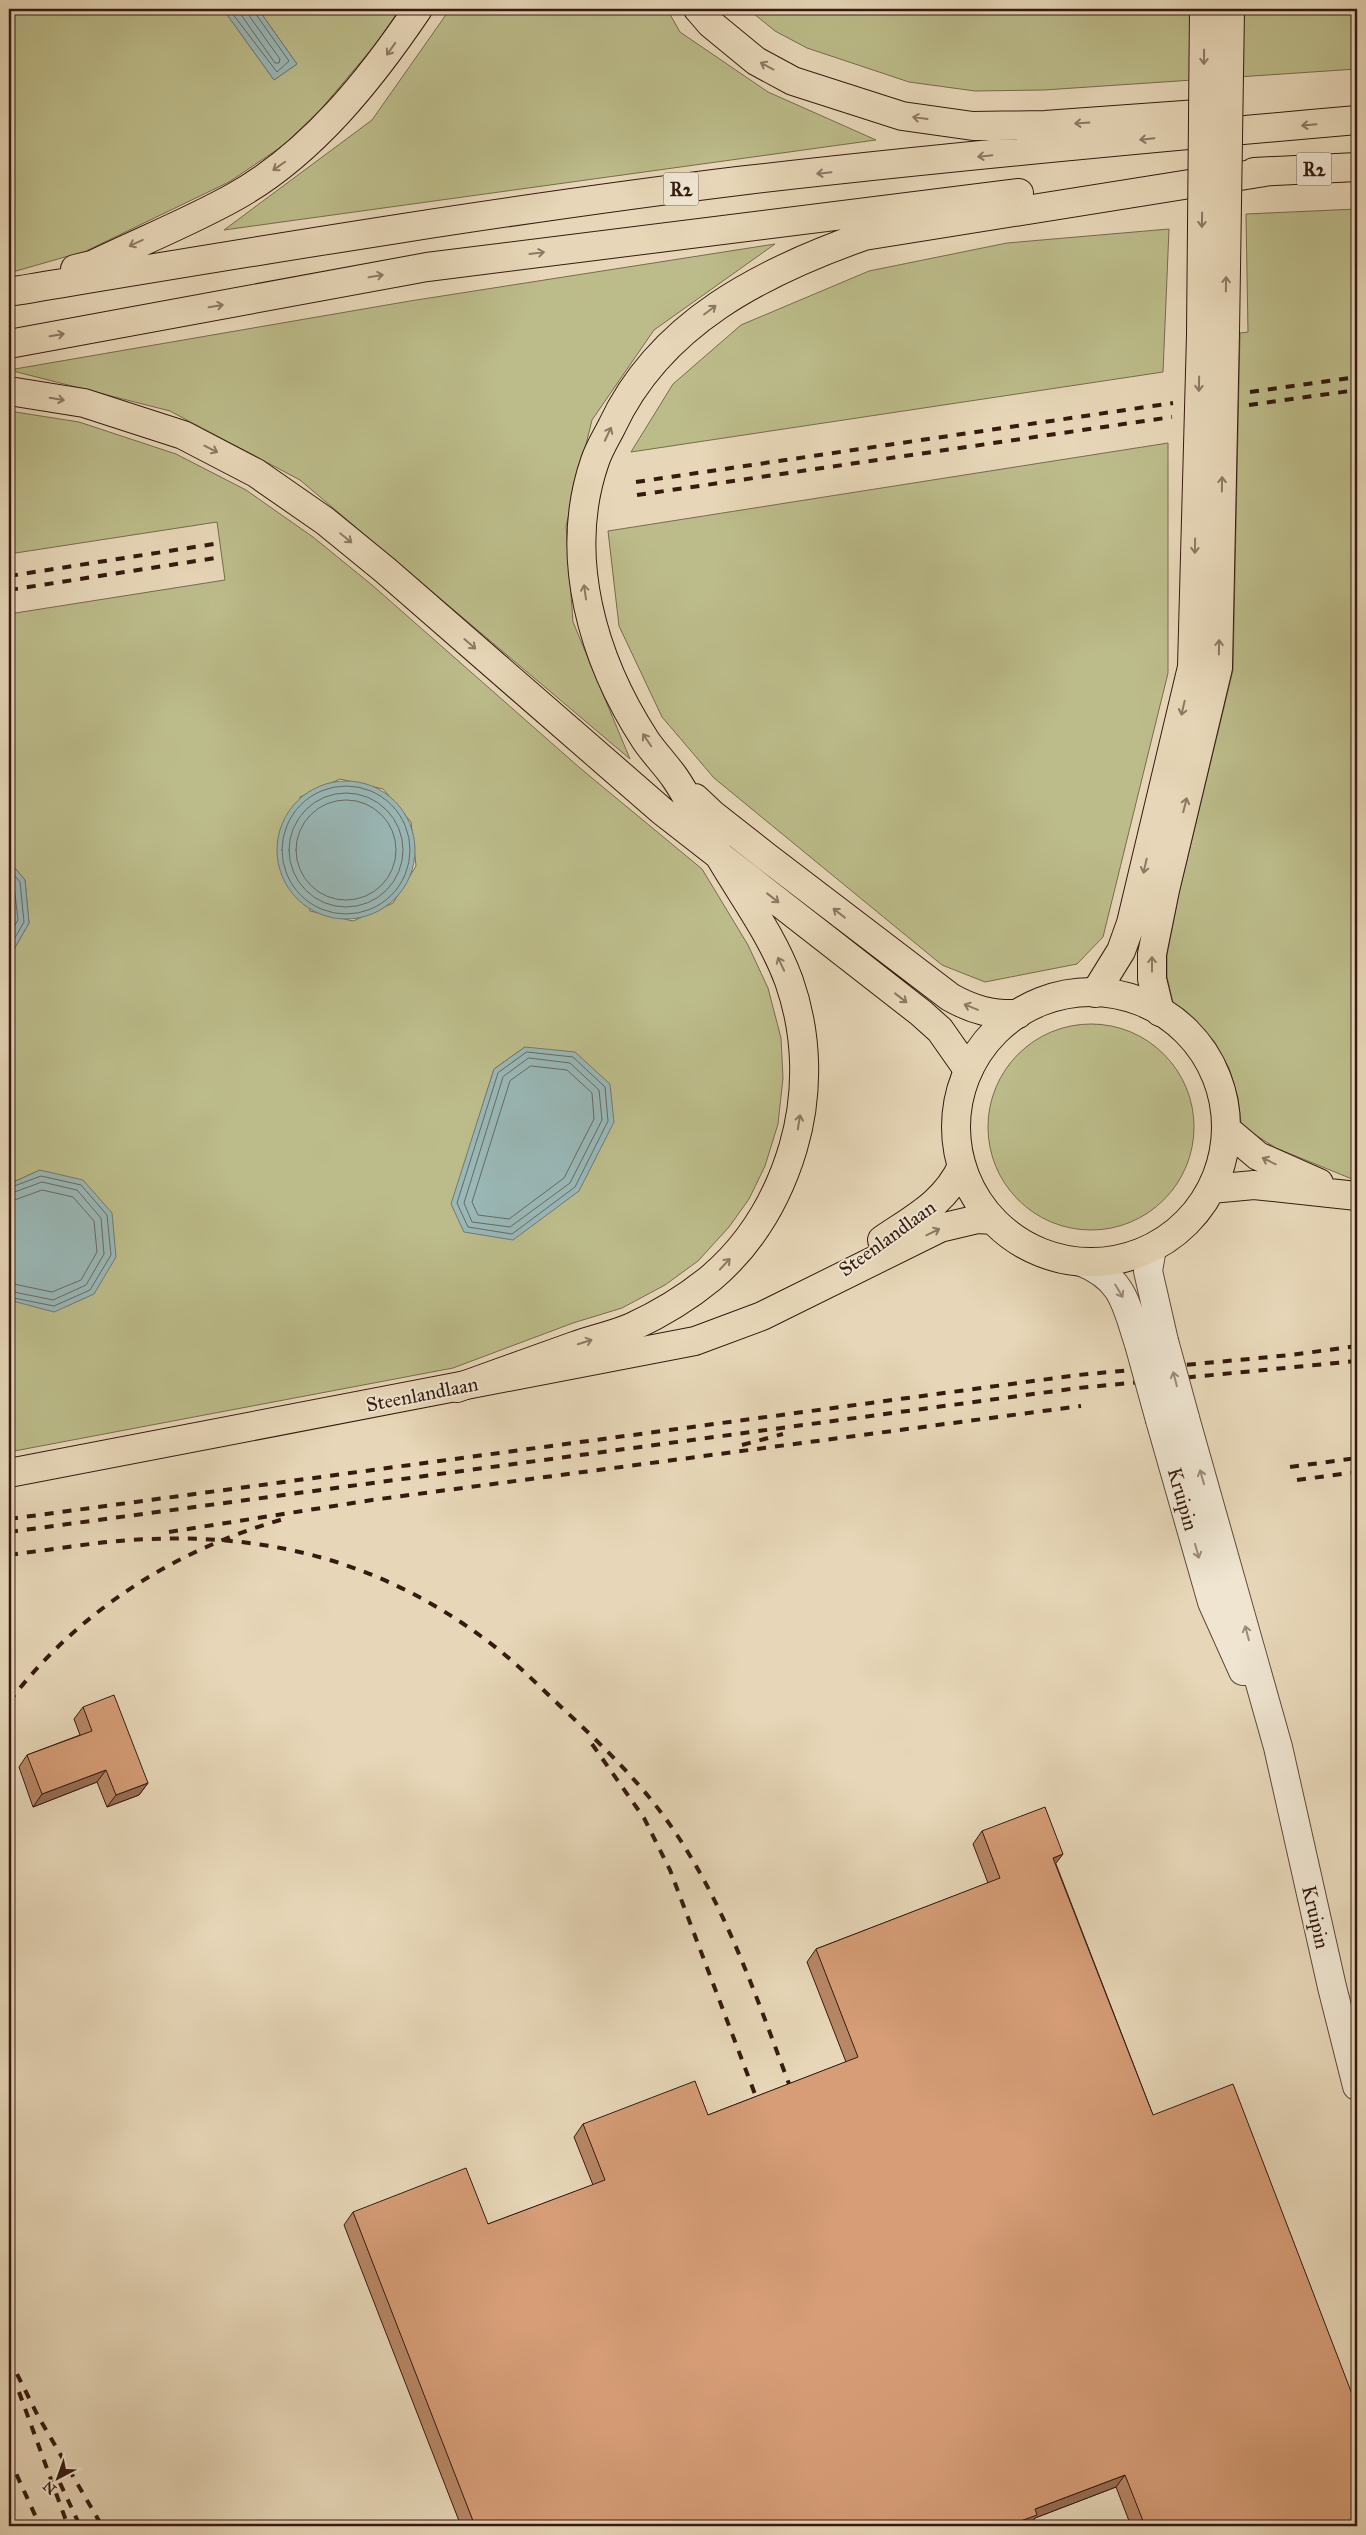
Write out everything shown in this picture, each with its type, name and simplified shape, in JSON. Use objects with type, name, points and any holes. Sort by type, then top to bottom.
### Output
[{"type":"main road","points":[[9,288],[92,264],[237,196],[294,156],[332,119],[388,55],[418,9]]},
{"type":"main road","points":[[698,9],[711,24],[756,61],[793,81],[902,116],[973,126],[1045,125],[1357,105]]},
{"type":"main road","points":[[1160,1012],[1152,979],[1152,954],[1165,890],[1218,668],[1213,334],[1204,9]]},
{"type":"main road","points":[[1094,993],[1121,951],[1131,923],[1192,667],[1213,334],[1230,9]]},
{"type":"main road","name":"R2","points":[[9,292],[403,227],[738,182],[1176,136],[1357,120]]},
{"type":"main road","name":"R2","points":[[9,344],[427,267],[1015,193],[1271,171],[1357,167]]},
{"type":"main road","points":[[1018,1014],[996,1015],[982,1012],[950,997],[712,814],[676,779],[647,742],[605,664],[589,618],[582,564],[584,511],[595,462],[616,418],[640,378],[669,344],[712,308],[759,279],[810,255],[864,236],[1271,171]]},
{"type":"main road","points":[[9,391],[84,403],[183,435],[256,473],[325,521],[385,570],[594,753],[720,858],[921,1013],[940,1030],[968,1070]]},
{"type":"main road","points":[[457,1388],[631,1328],[676,1303],[712,1277],[746,1241],[768,1210],[785,1174],[799,1128],[805,1078],[802,1034],[789,980],[767,934],[720,858],[676,779]]},
{"type":"main road","points":[[1094,993],[1117,995],[1139,1002],[1160,1012],[1183,1028],[1201,1050],[1215,1074],[1223,1101],[1226,1129],[1224,1150],[1211,1189],[1196,1213],[1176,1233],[1152,1248],[1130,1257],[1106,1262],[1082,1262],[1062,1259],[1030,1248],[1008,1234],[993,1220],[974,1195],[962,1166],[956,1134],[958,1101],[968,1070],[981,1048],[992,1035],[1018,1014],[1055,997],[1094,993]]},
{"type":"main road","points":[[1226,1129],[1258,1156],[1352,1195]]},
{"type":"main road","name":"Steenlandlaan","points":[[826,1284],[872,1248],[925,1213],[939,1201],[956,1180],[962,1166]]},
{"type":"main road","points":[[1211,1189],[1254,1185],[1352,1195]]},
{"type":"main road","name":"Steenlandlaan","points":[[9,1473],[694,1341],[762,1316],[890,1255],[940,1228],[978,1219],[993,1220]]},
{"type":"street","points":[[1152,1248],[1148,1271],[1152,1342]]},
{"type":"street","points":[[1082,1262],[1105,1274],[1120,1289],[1152,1342]]},
{"type":"street","name":"Kruipin","points":[[1152,1342],[1173,1419],[1278,1748],[1330,1978],[1357,2086]]},
{"type":"green space","points":[[9,9],[223,9],[274,80],[297,64],[258,9],[400,9],[375,45],[321,109],[284,145],[229,182],[86,251],[9,273]]},
{"type":"green space","points":[[450,9],[667,9],[680,32],[768,92],[876,140],[224,230],[372,120]]},
{"type":"green space","points":[[748,9],[1357,9],[1357,69],[1044,90],[975,91],[909,82],[807,48],[775,31]]},
{"type":"green space","points":[[1357,209],[1357,1181],[1276,1148],[1246,1129],[1241,1123],[1238,1098],[1229,1068],[1214,1041],[1193,1018],[1173,1003],[1167,977],[1167,955],[1179,893],[1233,670],[1240,333],[1248,332],[1246,214]]},
{"type":"green space","points":[[1169,229],[1163,372],[631,452],[673,384],[741,325],[869,271],[1007,243]]},
{"type":"green space","points":[[775,244],[654,330],[592,420],[566,526],[573,622],[630,759],[300,480],[170,411],[9,370],[410,301]]},
{"type":"green space","points":[[9,411],[79,422],[176,454],[246,490],[313,537],[372,585],[580,768],[702,869],[748,945],[768,988],[781,1038],[783,1078],[778,1124],[765,1166],[749,1199],[729,1227],[698,1261],[665,1285],[622,1308],[573,1323],[453,1368],[9,1452],[9,1300],[11,1302],[40,1170],[9,1184],[9,958],[29,923],[25,880],[9,861],[9,614],[225,580],[217,522],[9,554]],"holes":[[[340,779],[383,789],[411,822],[416,866],[393,903],[353,921],[310,911],[300,797]],[[525,1047],[474,1134],[494,1069]]]},
{"type":"green space","points":[[1168,443],[1168,673],[1103,937],[1077,964],[985,982],[942,965],[714,778],[662,717],[619,626],[608,531]]},
{"type":"green space","points":[[1091,1024],[1111,1026],[1130,1032],[1148,1041],[1164,1054],[1177,1070],[1186,1088],[1192,1107],[1194,1127],[1192,1147],[1186,1166],[1177,1184],[1164,1200],[1148,1213],[1130,1222],[1111,1228],[1091,1230],[1071,1228],[1052,1222],[1034,1213],[1018,1200],[1005,1184],[996,1166],[990,1147],[988,1127],[990,1107],[996,1088],[1005,1070],[1018,1054],[1034,1041],[1052,1032],[1071,1026]]},
{"type":"water","points":[[223,9],[258,9],[297,64],[274,80]]},
{"type":"water","points":[[346,781],[372,787],[395,801],[409,824],[415,850],[409,876],[395,899],[372,913],[346,919],[320,913],[297,899],[283,876],[277,850],[283,824],[297,801],[320,787]]},
{"type":"water","points":[[9,861],[25,880],[29,923],[9,958]]},
{"type":"water","points":[[525,1047],[575,1052],[610,1084],[614,1122],[579,1191],[513,1240],[464,1232],[451,1204],[494,1069]]},
{"type":"water","points":[[40,1170],[83,1180],[112,1213],[116,1257],[94,1294],[54,1312],[9,1300],[9,1184]]},
{"type":"building","points":[[114,1695],[148,1783],[116,1795],[106,1770],[42,1794],[27,1755],[92,1731],[83,1707]]},
{"type":"building","points":[[1045,1807],[1063,1854],[1053,1858],[1153,2115],[1233,2084],[1357,2407],[1357,2526],[1145,2526],[1125,2475],[1035,2509],[1037,2515],[1007,2526],[475,2526],[353,2212],[466,2168],[488,2224],[605,2180],[583,2124],[695,2081],[708,2115],[858,2057],[816,1949],[1000,1878],[982,1831]]},
{"type":"railway","points":[[1250,392],[1357,377]]},
{"type":"railway","points":[[1249,405],[1357,390]]},
{"type":"railway","points":[[636,482],[1173,403]]},
{"type":"railway","points":[[637,495],[1172,417]]},
{"type":"railway","points":[[9,576],[220,543]]},
{"type":"railway","points":[[9,590],[222,557]]},
{"type":"railway","points":[[9,1519],[1078,1375],[1291,1355],[1357,1346]]},
{"type":"railway","points":[[9,1532],[1078,1388],[1357,1361]]},
{"type":"railway","points":[[169,1532],[372,1500],[1081,1406]]},
{"type":"railway","points":[[742,1445],[783,1434]]},
{"type":"railway","points":[[1290,1467],[1357,1458]]},
{"type":"railway","points":[[1297,1480],[1357,1472]]},
{"type":"railway","points":[[9,1702],[36,1669],[66,1639],[98,1612],[133,1587],[207,1547],[246,1531],[287,1518]]},
{"type":"railway","points":[[98,1543],[151,1539],[202,1539],[253,1543],[302,1552],[350,1566],[396,1585],[442,1610],[496,1647],[622,1766],[651,1799],[677,1835],[713,1897],[743,1963],[794,2097]]},
{"type":"railway","points":[[9,1555],[105,1542]]},
{"type":"railway","points":[[592,1744],[644,1818],[670,1870],[761,2110]]},
{"type":"railway","points":[[9,2358],[38,2416],[102,2526]]},
{"type":"railway","points":[[19,2392],[68,2526]]},
{"type":"railway","points":[[9,2458],[40,2526]]},
{"type":"railway","points":[[60,2483],[80,2526]]}]
